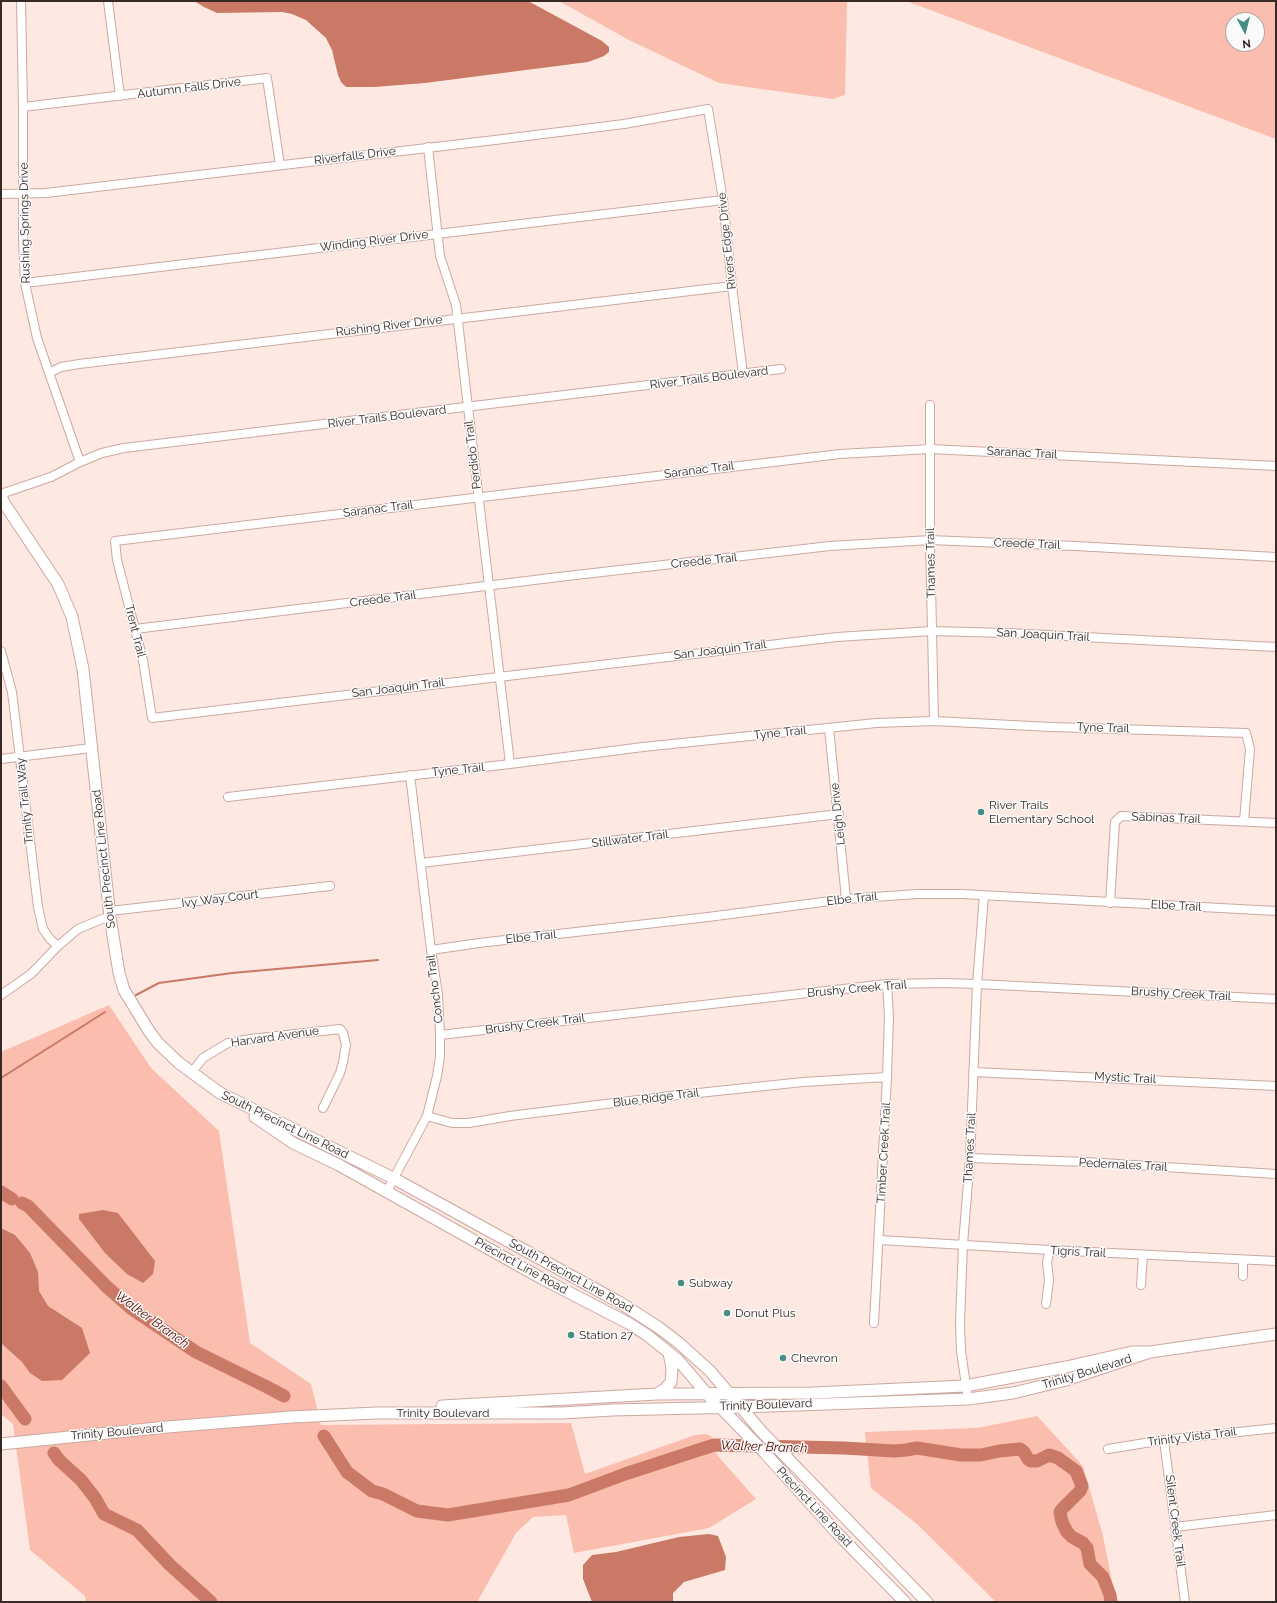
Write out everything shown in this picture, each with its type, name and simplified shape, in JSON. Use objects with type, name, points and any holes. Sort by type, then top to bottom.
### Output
[{"type":"main road","name":"South Precinct Line Road","points":[[1,495],[15,520],[58,584],[72,617],[83,669],[114,947],[124,990],[148,1031],[168,1053],[220,1094],[393,1178],[639,1314],[679,1343],[710,1372],[741,1407]]},
{"type":"main road","name":"Precinct Line Road","points":[[220,1094],[293,1142],[387,1191],[461,1234],[630,1324],[647,1335],[678,1360],[705,1392],[797,1488],[837,1533],[905,1602]]},
{"type":"main road","points":[[461,1234],[475,1234],[553,1276],[560,1275],[562,1271]]},
{"type":"main road","points":[[576,1296],[585,1284]]},
{"type":"main road","name":"Trinity Boulevard","points":[[376,1413],[458,1405],[657,1394],[705,1392],[813,1393],[965,1386],[1033,1374],[1132,1352],[1150,1352],[1276,1334]]},
{"type":"main road","name":"Trinity Boulevard","points":[[1,1444],[68,1436],[283,1417],[376,1413],[562,1413],[968,1399],[1013,1393],[1066,1380],[1150,1352]]},
{"type":"main road","points":[[657,1394],[665,1390],[670,1382],[672,1368],[669,1353]]},
{"type":"main road","name":"Precinct Line Road","points":[[741,1407],[815,1487],[927,1602]]},
{"type":"street","name":"Rushing Springs Drive","points":[[21,1],[25,283],[37,338],[80,462]]},
{"type":"street","points":[[108,1],[120,96]]},
{"type":"street","name":"Autumn Falls Drive","points":[[23,107],[267,78],[280,165]]},
{"type":"street","name":"Riverfalls Drive","points":[[1,194],[46,193],[624,124],[708,109]]},
{"type":"street","name":"Rivers Edge Drive","points":[[708,109],[723,200],[743,374]]},
{"type":"street","name":"Perdido Trail","points":[[428,147],[440,256],[453,293],[457,318],[510,764]]},
{"type":"street","name":"Winding River Drive","points":[[25,283],[723,200]]},
{"type":"street","name":"Rushing River Drive","points":[[49,372],[61,367],[79,364],[732,286]]},
{"type":"street","name":"River Trails Boulevard","points":[[1,495],[51,477],[80,462],[102,453],[124,448],[781,369]]},
{"type":"street","name":"Thames Trail","points":[[930,405],[930,540],[934,721]]},
{"type":"street","name":"Saranac Trail","points":[[125,539],[840,454],[930,449],[1276,466]]},
{"type":"street","name":"Trent Trail","points":[[125,539],[115,541],[117,560],[143,660],[152,718],[167,716]]},
{"type":"street","name":"Creede Trail","points":[[135,629],[830,546],[930,540],[1276,557]]},
{"type":"street","name":"San Joaquin Trail","points":[[167,716],[787,642],[837,637],[932,631],[1007,633],[1276,647]]},
{"type":"street","name":"Trinity Trail Way","points":[[1,651],[12,692],[38,907],[43,929],[50,939],[58,946]]},
{"type":"street","name":"Tyne Trail","points":[[228,797],[643,747],[829,728],[934,721],[1051,727],[1246,733],[1250,749],[1244,821]]},
{"type":"street","name":"Leigh Drive","points":[[829,728],[839,814],[846,899]]},
{"type":"street","points":[[1,759],[91,748]]},
{"type":"street","name":"Concho Trail","points":[[387,1191],[427,1116],[437,1076],[440,1035],[438,994],[431,950],[410,775]]},
{"type":"street","name":"Stillwater Trail","points":[[421,863],[839,814]]},
{"type":"street","name":"Sabinas Trail","points":[[1110,903],[1115,822],[1121,816],[1276,823]]},
{"type":"street","name":"Ivy Way Court","points":[[1,995],[31,974],[58,946],[78,929],[110,914],[330,886]]},
{"type":"street","name":"Elbe Trail","points":[[431,950],[846,899],[917,894],[948,893],[1276,911]]},
{"type":"street","name":"Thames Trail","points":[[968,1399],[961,1351],[960,1322],[963,1244],[970,1158],[977,984],[984,895]]},
{"type":"street","name":"Brushy Creek Trail","points":[[440,1035],[887,984],[977,984],[1276,999]]},
{"type":"street","name":"Timber Creek Trail","points":[[874,1323],[880,1240],[887,1077],[889,1017],[887,984]]},
{"type":"street","name":"Harvard Avenue","points":[[192,1072],[203,1058],[228,1043],[335,1029],[340,1030],[343,1033],[346,1045],[343,1062],[336,1084],[323,1108]]},
{"type":"street","name":"Mystic Trail","points":[[974,1072],[1276,1086]]},
{"type":"street","name":"Blue Ridge Trail","points":[[427,1116],[452,1123],[469,1123],[510,1116],[803,1082],[887,1077]]},
{"type":"street","name":"Pedernales Trail","points":[[970,1158],[1086,1162],[1276,1174]]},
{"type":"street","name":"Tigris Trail","points":[[880,1240],[1276,1261]]},
{"type":"street","points":[[1046,1304],[1049,1280],[1047,1262],[1050,1250]]},
{"type":"street","points":[[1141,1285],[1143,1255]]},
{"type":"street","points":[[1243,1260],[1243,1276]]},
{"type":"street","name":"Trinity Vista Trail","points":[[1108,1449],[1164,1440],[1276,1428]]},
{"type":"street","name":"Silent Creek Trail","points":[[1164,1440],[1185,1602]]},
{"type":"street","points":[[1175,1527],[1276,1515]]},
{"type":"shaded area","points":[[194,1],[528,1],[602,41],[609,47],[609,52],[604,56],[588,62],[425,83],[374,87],[346,87],[341,82],[338,75],[332,50],[326,38],[306,20],[292,14],[282,12],[217,13]]},
{"type":"shaded area","points":[[559,1],[847,1],[845,95],[833,99],[719,83],[627,39]]},
{"type":"shaded area","points":[[906,1],[1276,1],[1276,139]]},
{"type":"shaded area","points":[[109,1005],[151,1068],[219,1131],[250,1343],[311,1384],[321,1425],[571,1423],[585,1474],[695,1435],[705,1434],[711,1436],[717,1455],[756,1499],[709,1528],[574,1553],[566,1515],[533,1517],[516,1533],[477,1602],[86,1602],[85,1596],[30,1550],[13,1424],[1,1414],[1,1052]]},
{"type":"shaded area","points":[[103,1210],[118,1213],[155,1261],[153,1274],[143,1283],[127,1274],[105,1253],[79,1219],[79,1214]]},
{"type":"shaded area","points":[[1,1228],[15,1235],[30,1253],[38,1272],[39,1291],[48,1306],[82,1328],[90,1353],[62,1380],[42,1381],[30,1373],[22,1362],[1,1343]]},
{"type":"shaded area","points":[[1037,1416],[1083,1466],[1103,1536],[1116,1602],[996,1602],[917,1524],[871,1488],[865,1432],[977,1428]]},
{"type":"shaded area","points":[[709,1534],[718,1536],[726,1557],[725,1570],[684,1582],[673,1593],[673,1602],[592,1602],[583,1579],[583,1565],[592,1555],[616,1552],[679,1537]]},
{"type":"waterway","points":[[136,995],[159,983],[232,973],[378,960]]},
{"type":"waterway","points":[[1,1078],[105,1012]]},
{"type":"waterway","name":"Walker Branch","points":[[1,1192],[12,1199]]},
{"type":"waterway","name":"Walker Branch","points":[[22,1203],[28,1206],[107,1287],[132,1309],[196,1352],[284,1396]]},
{"type":"waterway","points":[[1,1386],[25,1419]]},
{"type":"waterway","name":"Walker Branch","points":[[324,1436],[347,1472],[372,1491],[383,1494],[417,1511],[448,1515],[569,1495],[625,1474],[714,1445],[844,1448],[894,1451],[917,1448],[961,1455],[981,1455],[999,1451],[1020,1449],[1031,1461],[1037,1461],[1049,1455],[1058,1458],[1076,1471],[1082,1486],[1080,1491],[1060,1512],[1062,1522],[1067,1532],[1072,1537],[1083,1543],[1087,1548],[1090,1564],[1103,1577],[1111,1602]]},
{"type":"waterway","points":[[54,1453],[59,1460],[81,1480],[95,1498],[104,1514],[137,1530],[170,1565],[211,1602]]},
{"type":"place","name":"River Trails Elementary School","points":[[981,812]]},
{"type":"place","name":"Subway","points":[[681,1283]]},
{"type":"place","name":"Donut Plus","points":[[727,1313]]},
{"type":"place","name":"Station 27","points":[[571,1335]]},
{"type":"place","name":"Chevron","points":[[783,1358]]}]
